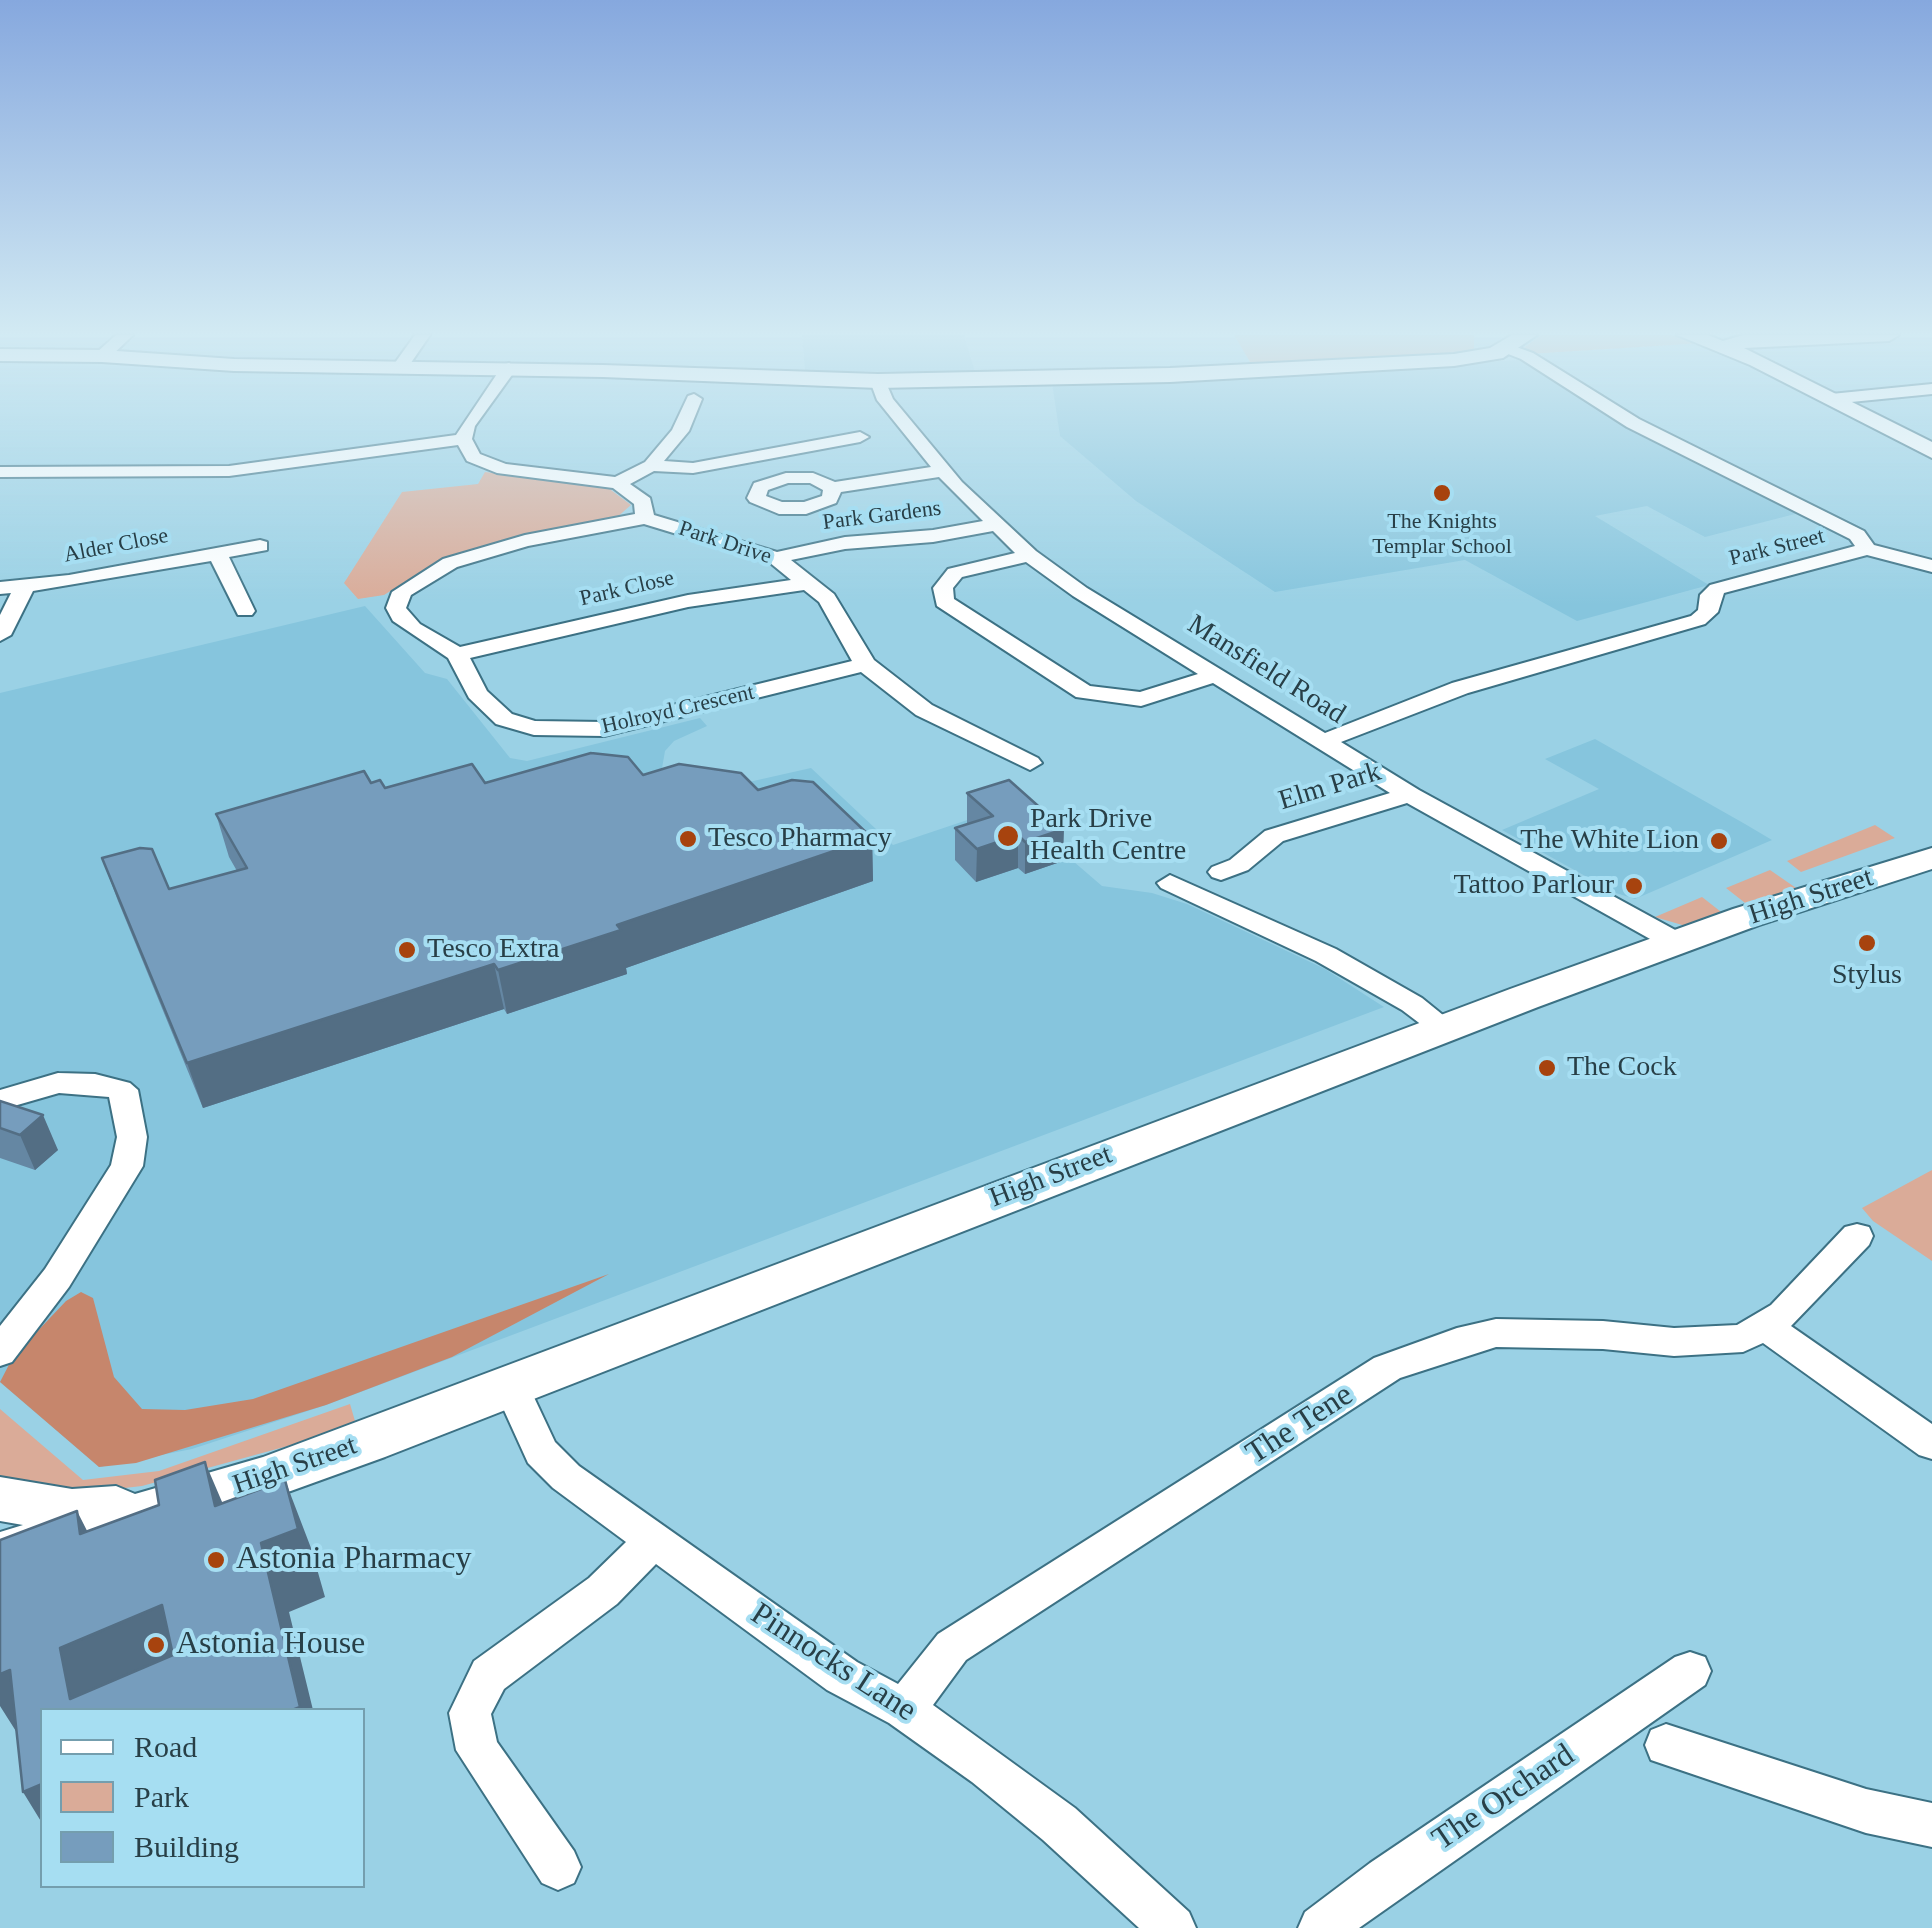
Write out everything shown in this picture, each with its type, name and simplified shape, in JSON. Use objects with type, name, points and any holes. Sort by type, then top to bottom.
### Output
[{"type":"street","points":[[468,425],[463,439],[473,457],[493,467],[618,482],[652,466],[683,425]]},
{"type":"street","name":"Mansfield Road","points":[[905,425],[942,471],[995,525],[1080,592],[1220,674],[1410,794],[1678,943]]},
{"type":"street","name":"Park Street","points":[[1324,742],[1441,694],[1698,620],[1708,612],[1710,594],[1717,589],[1867,548],[1857,535],[1638,425]]},
{"type":"street","points":[[1880,425],[1932,451]]},
{"type":"street","points":[[652,466],[687,468],[860,437]]},
{"type":"street","points":[[0,472],[229,470],[463,439]]},
{"type":"street","points":[[832,488],[942,471]]},
{"type":"street","name":"Park Drive","points":[[618,482],[644,502],[645,518],[776,558],[827,598],[865,664],[924,710],[1030,763]]},
{"type":"street","name":"Holroyd Crescent","points":[[645,518],[525,542],[450,562],[412,583],[396,600],[400,617],[458,654],[490,710],[517,724],[552,730],[630,724],[865,664]]},
{"type":"street","name":"Park Gardens","points":[[776,558],[845,544],[933,536],[995,525]]},
{"type":"street","name":"Alder Close","points":[[0,588],[24,588],[260,546]]},
{"type":"street","points":[[1867,548],[1932,566]]},
{"type":"street","points":[[217,552],[245,611]]},
{"type":"street","points":[[1029,555],[955,573],[942,588],[944,602],[1059,680],[1084,692],[1141,699],[1220,674]]},
{"type":"street","name":"Park Close","points":[[458,654],[675,603],[810,583]]},
{"type":"street","points":[[0,635],[24,588]]},
{"type":"street","name":"Elm Park","points":[[1220,872],[1239,865],[1274,836],[1410,794]]},
{"type":"street","name":"High Street","points":[[0,1555],[263,1478],[1444,1028],[1746,917],[1932,858]]},
{"type":"street","points":[[1170,883],[1326,955],[1412,1004],[1444,1028]]},
{"type":"street","points":[[0,1100],[58,1083],[95,1084],[119,1090],[127,1097],[132,1138],[127,1166],[58,1278],[0,1352]]},
{"type":"street","name":"The Tene","points":[[904,1709],[952,1647],[1387,1368],[1457,1342],[1496,1334],[1603,1335],[1698,1342],[1743,1338],[1766,1327],[1857,1236]]},
{"type":"street","points":[[1766,1327],[1932,1444]]},
{"type":"street","name":"Pinnocks Lane","points":[[511,1386],[541,1452],[566,1476],[842,1676],[904,1709],[1059,1824],[1173,1928]]},
{"type":"street","name":"High Street","points":[[0,1499],[72,1511],[174,1505]]},
{"type":"street","points":[[558,1866],[477,1750],[470,1714],[489,1675],[603,1591],[654,1539]]},
{"type":"street","name":"The Orchard","points":[[1321,1928],[1690,1670]]},
{"type":"street","points":[[1666,1745],[1866,1811],[1932,1825]]},
{"type":"shaded area","name":"The Knights Templar School","points":[[1058,425],[1622,425],[1799,513],[1705,537],[1647,506],[1595,516],[1709,585],[1577,621],[1465,560],[1275,592],[1136,501],[1060,436]]},
{"type":"shaded area","points":[[365,606],[425,673],[447,679],[510,758],[527,761],[700,718],[707,726],[674,741],[665,751],[661,774],[740,784],[811,768],[893,845],[1009,806],[1102,886],[1152,893],[1187,904],[1325,969],[1384,1007],[326,1405],[192,1449],[99,1467],[0,1382],[0,693]]},
{"type":"shaded area","points":[[1595,739],[1772,840],[1635,899],[1616,893],[1502,830],[1599,789],[1545,759]]},
{"type":"shaded area","points":[[609,1274],[452,1357],[326,1405],[136,1463],[99,1467],[0,1382],[13,1357],[66,1301],[81,1292],[93,1298],[114,1377],[142,1409],[185,1410],[253,1399]]},
{"type":"green space","points":[[485,472],[607,487],[631,505],[615,519],[437,562],[384,595],[358,599],[344,583],[402,492],[478,484]]},
{"type":"green space","points":[[1875,825],[1895,838],[1801,872],[1787,861]]},
{"type":"green space","points":[[1770,870],[1799,890],[1749,906],[1726,888]]},
{"type":"green space","points":[[1702,897],[1725,915],[1689,927],[1655,917]]},
{"type":"green space","points":[[1932,1170],[1932,1261],[1873,1221],[1862,1208]]},
{"type":"green space","points":[[350,1404],[355,1421],[295,1444],[142,1486],[63,1495],[10,1483],[0,1477],[0,1409],[83,1480],[159,1471]]},
{"type":"building","name":"Tesco Extra","points":[[591,753],[628,757],[643,775],[679,764],[741,773],[758,790],[792,780],[813,782],[872,838],[617,925],[621,930],[498,970],[494,964],[187,1063],[102,858],[140,848],[152,849],[169,889],[247,868],[216,814],[364,771],[371,783],[380,780],[385,788],[472,764],[485,783]]},
{"type":"building","points":[[1009,780],[1064,829],[1025,842],[1018,835],[977,849],[955,828],[993,816],[967,793]]},
{"type":"building","points":[[0,1101],[43,1115],[20,1135],[0,1128]]},
{"type":"building","points":[[205,1462],[215,1506],[285,1480],[298,1529],[261,1543],[300,1707],[40,1708],[40,1785],[23,1792],[10,1670],[0,1674],[0,1540],[77,1511],[80,1534],[159,1505],[155,1480]],"holes":[[[162,1605],[173,1655],[70,1699],[60,1648]]]},
{"type":"place","name":"The Knights Templar School","points":[[1442,493]]},
{"type":"place","name":"Park Drive Health Centre","points":[[1008,836]]},
{"type":"place","name":"Tesco Pharmacy","points":[[688,839]]},
{"type":"place","name":"The White Lion","points":[[1719,841]]},
{"type":"place","name":"Tattoo Parlour","points":[[1634,886]]},
{"type":"place","name":"Stylus","points":[[1867,943]]},
{"type":"place","name":"Tesco Extra","points":[[407,950]]},
{"type":"place","name":"The Cock","points":[[1547,1068]]},
{"type":"place","name":"Astonia Pharmacy","points":[[216,1560]]},
{"type":"place","name":"Astonia House","points":[[156,1645]]}]
